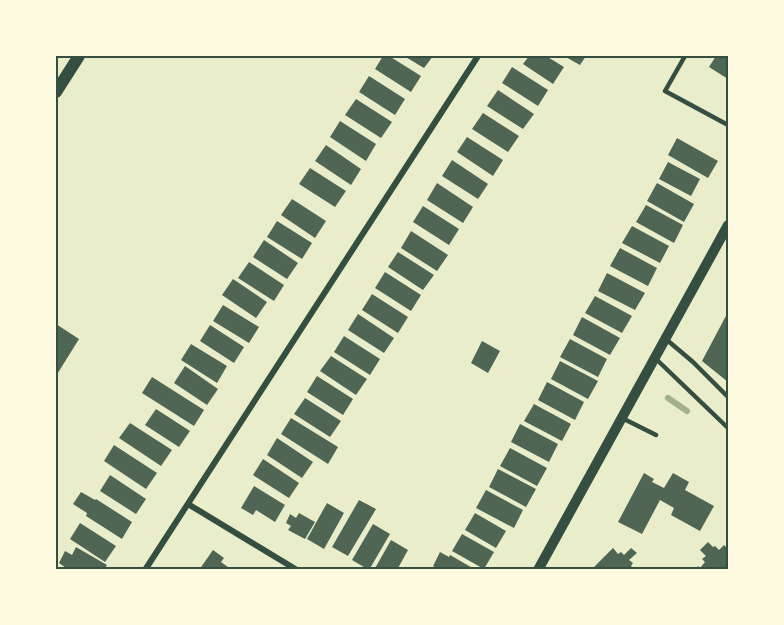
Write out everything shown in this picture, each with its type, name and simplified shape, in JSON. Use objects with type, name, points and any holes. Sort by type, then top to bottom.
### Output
[{"type":"main road","points":[[56,93],[79,56]]},
{"type":"street","points":[[145,570],[478,56]]},
{"type":"street","points":[[538,570],[729,225]]},
{"type":"street","points":[[188,504],[297,570]]},
{"type":"lane","points":[[685,56],[665,91],[729,125]]},
{"type":"lane","points":[[666,339],[729,397]]},
{"type":"lane","points":[[655,358],[729,428]]},
{"type":"lane","points":[[622,418],[656,435]]},
{"type":"building","points":[[383,56],[389,56],[421,76],[411,92],[375,69]]},
{"type":"building","points":[[404,56],[433,56],[424,68]]},
{"type":"building","points":[[529,56],[546,56],[564,67],[553,84],[523,64]]},
{"type":"building","points":[[564,56],[586,56],[580,65]]},
{"type":"building","points":[[716,56],[728,56],[728,79],[709,67]]},
{"type":"building","points":[[512,67],[548,90],[538,106],[502,83]]},
{"type":"building","points":[[369,76],[405,99],[395,115],[359,92]]},
{"type":"building","points":[[498,90],[534,114],[523,129],[487,106]]},
{"type":"building","points":[[356,99],[392,122],[381,138],[345,115]]},
{"type":"building","points":[[483,113],[519,136],[508,152],[472,129]]},
{"type":"building","points":[[340,121],[376,144],[366,161],[330,137]]},
{"type":"building","points":[[467,137],[503,160],[493,176],[457,152]]},
{"type":"building","points":[[677,138],[718,161],[708,178],[668,155]]},
{"type":"building","points":[[326,145],[361,169],[351,185],[315,161]]},
{"type":"building","points":[[452,160],[488,184],[478,199],[442,176]]},
{"type":"building","points":[[668,162],[700,179],[691,196],[659,179]]},
{"type":"building","points":[[310,168],[346,191],[335,207],[299,184]]},
{"type":"building","points":[[437,183],[473,207],[463,223],[427,200]]},
{"type":"building","points":[[657,183],[694,204],[684,222],[647,201]]},
{"type":"building","points":[[292,199],[326,221],[315,238],[281,215]]},
{"type":"building","points":[[646,205],[683,225],[674,243],[636,222]]},
{"type":"building","points":[[423,206],[459,229],[449,245],[413,222]]},
{"type":"building","points":[[277,221],[312,243],[302,259],[267,237]]},
{"type":"building","points":[[632,226],[669,246],[660,263],[622,243]]},
{"type":"building","points":[[411,231],[448,255],[437,271],[401,248]]},
{"type":"building","points":[[264,240],[298,263],[287,279],[253,257]]},
{"type":"building","points":[[620,248],[657,268],[648,286],[610,266]]},
{"type":"building","points":[[398,252],[434,275],[423,290],[388,267]]},
{"type":"building","points":[[249,262],[284,285],[274,301],[238,278]]},
{"type":"building","points":[[385,272],[421,295],[411,311],[375,288]]},
{"type":"building","points":[[607,273],[645,293],[635,310],[598,291]]},
{"type":"building","points":[[233,279],[267,302],[256,318],[222,295]]},
{"type":"building","points":[[372,294],[408,317],[398,333],[362,310]]},
{"type":"building","points":[[595,296],[632,316],[622,333],[585,313]]},
{"type":"building","points":[[223,305],[259,327],[249,343],[213,321]]},
{"type":"building","points":[[728,312],[728,382],[702,361]]},
{"type":"building","points":[[358,314],[394,338],[384,353],[348,330]]},
{"type":"building","points":[[582,317],[620,338],[610,355],[573,335]]},
{"type":"building","points":[[56,324],[79,339],[56,376]]},
{"type":"building","points":[[210,325],[244,347],[234,363],[200,341]]},
{"type":"building","points":[[344,336],[380,359],[370,375],[334,352]]},
{"type":"building","points":[[570,339],[607,359],[598,377],[560,357]]},
{"type":"building","points":[[482,341],[500,351],[488,373],[471,363]]},
{"type":"building","points":[[191,344],[227,366],[217,383],[181,360]]},
{"type":"building","points":[[331,356],[367,379],[356,395],[320,371]]},
{"type":"building","points":[[560,361],[598,381],[588,399],[551,379]]},
{"type":"building","points":[[185,366],[218,389],[207,405],[174,383]]},
{"type":"building","points":[[317,376],[353,399],[343,415],[307,392]]},
{"type":"building","points":[[152,377],[204,410],[194,426],[142,393]]},
{"type":"building","points":[[547,382],[584,402],[575,420],[538,400]]},
{"type":"building","points":[[305,398],[341,421],[330,437],[294,414]]},
{"type":"building","points":[[534,404],[571,424],[562,441],[524,421]]},
{"type":"building","points":[[156,409],[190,431],[179,447],[145,425]]},
{"type":"building","points":[[291,418],[338,447],[328,464],[281,434]]},
{"type":"building","points":[[130,423],[172,450],[161,466],[119,438]]},
{"type":"building","points":[[520,424],[558,444],[549,462],[511,442]]},
{"type":"building","points":[[277,438],[313,462],[302,478],[267,455]]},
{"type":"building","points":[[114,445],[157,473],[146,489],[104,461]]},
{"type":"building","points":[[510,448],[547,468],[537,486],[500,466]]},
{"type":"building","points":[[263,459],[299,483],[289,498],[253,475]]},
{"type":"building","points":[[498,469],[536,489],[526,507],[489,487]]},
{"type":"building","points":[[644,473],[654,479],[652,482],[664,488],[673,473],[689,482],[685,490],[714,506],[700,531],[671,515],[674,508],[660,500],[642,534],[618,522]]},
{"type":"building","points":[[110,475],[146,499],[136,514],[100,491]]},
{"type":"building","points":[[254,486],[285,505],[275,522],[256,510],[253,515],[241,508]]},
{"type":"building","points":[[486,490],[523,510],[514,528],[476,508]]},
{"type":"building","points":[[81,492],[132,522],[122,539],[86,516],[87,513],[73,504]]},
{"type":"building","points":[[359,500],[376,509],[348,556],[332,547]]},
{"type":"building","points":[[327,503],[344,513],[324,549],[307,539]]},
{"type":"building","points":[[299,513],[315,522],[305,539],[288,530],[291,526],[286,523],[290,514],[296,518]]},
{"type":"building","points":[[475,513],[506,531],[496,548],[465,530]]},
{"type":"building","points":[[80,523],[116,546],[105,562],[70,539]]},
{"type":"building","points":[[373,524],[390,534],[369,570],[352,560]]},
{"type":"building","points":[[462,534],[494,552],[484,569],[452,551]]},
{"type":"building","points":[[391,540],[408,550],[397,570],[374,570]]},
{"type":"building","points":[[708,542],[719,550],[724,545],[728,549],[728,570],[695,570],[705,562],[702,559],[706,556],[700,550]]},
{"type":"building","points":[[76,547],[107,565],[104,570],[69,570],[59,563],[65,551],[72,555]]},
{"type":"building","points":[[613,548],[618,554],[621,552],[624,555],[631,548],[637,553],[629,560],[633,563],[631,566],[635,570],[595,570],[593,568]]},
{"type":"building","points":[[213,550],[224,558],[221,562],[232,570],[199,570]]},
{"type":"building","points":[[440,552],[476,570],[439,570],[433,566]]},
{"type":"waterway","points":[[668,398],[687,411]]}]
